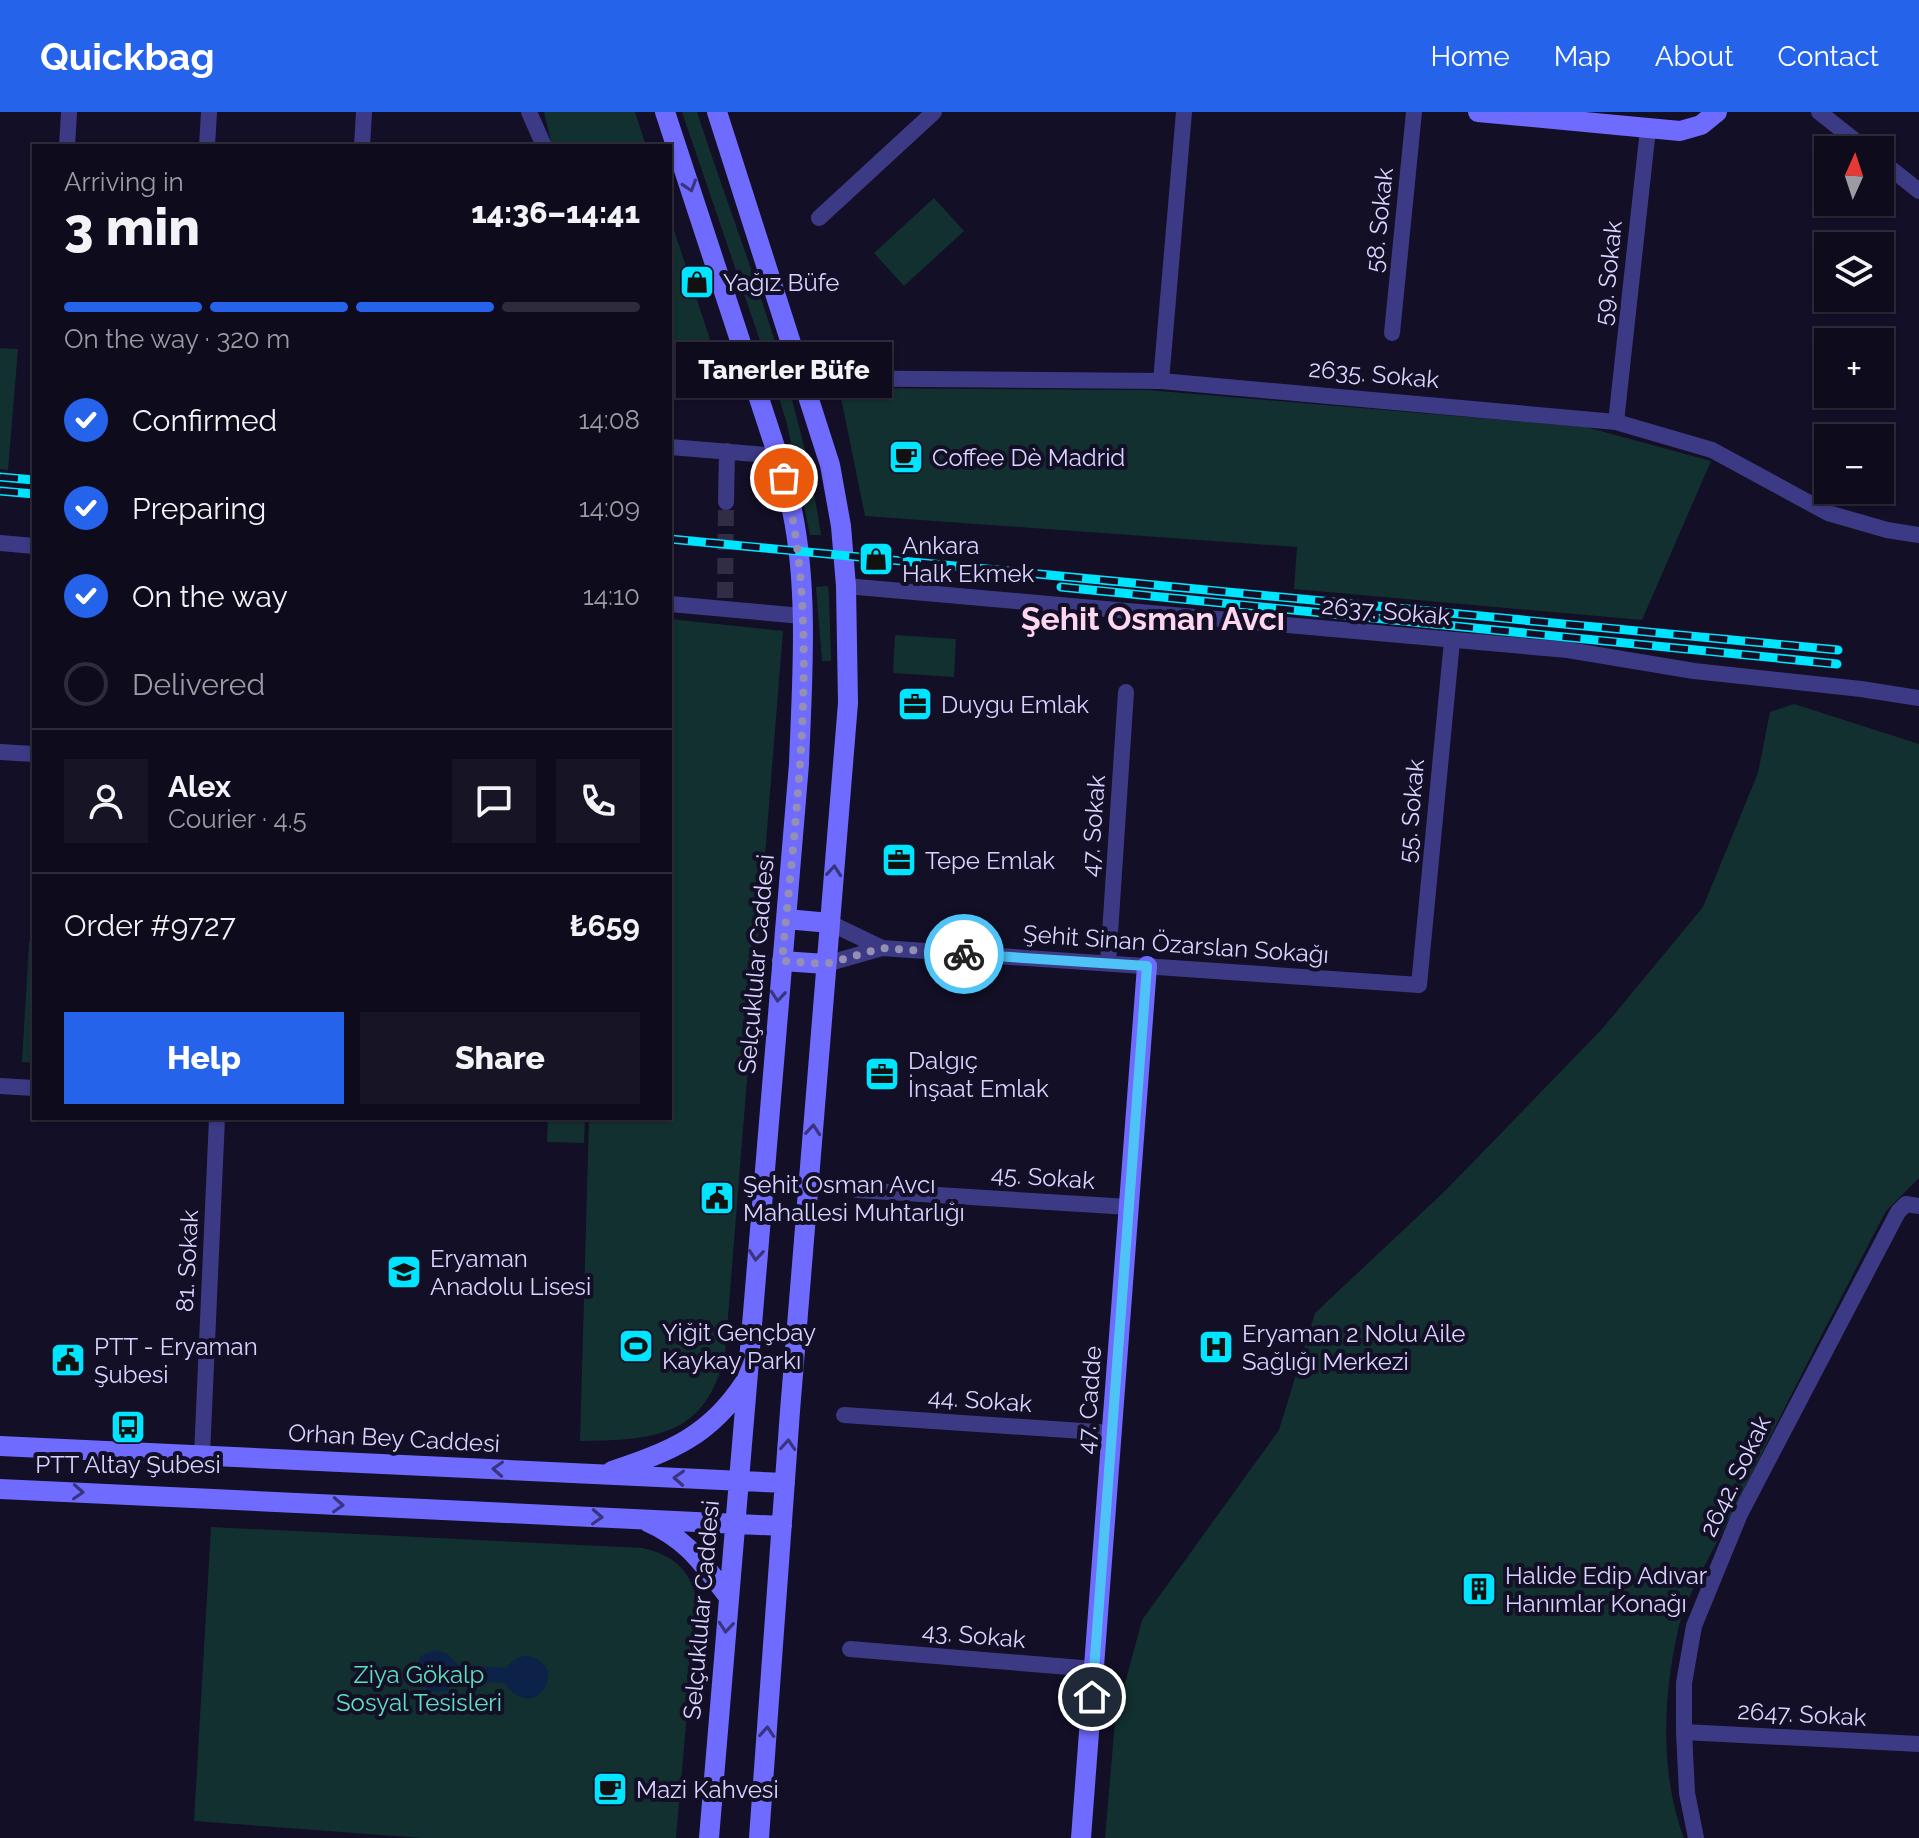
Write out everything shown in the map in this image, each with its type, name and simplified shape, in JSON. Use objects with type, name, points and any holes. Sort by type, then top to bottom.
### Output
[{"type":"main road","name":"Selçuklular Caddesi","points":[[665,112],[778,456],[793,512],[802,616],[799,764],[709,1838]]},
{"type":"main road","points":[[717,112],[830,465],[841,526],[846,586],[848,703],[759,1838]]},
{"type":"main road","points":[[1478,112],[1687,130],[1708,121],[1717,112]]},
{"type":"main road","points":[[786,919],[830,923]]},
{"type":"main road","points":[[782,961],[826,964]]},
{"type":"main road","name":"47. Cadde","points":[[1081,1838],[1147,966]]},
{"type":"main road","points":[[603,1474],[682,1443],[716,1420],[745,1382]]},
{"type":"main road","name":"Orhan Bey Caddesi","points":[[0,1446],[785,1483]]},
{"type":"main road","points":[[0,1489],[782,1526]]},
{"type":"main road","points":[[641,1519],[665,1529],[686,1544],[728,1596]]},
{"type":"street","points":[[67,144],[69,112]]},
{"type":"street","points":[[207,144],[209,112]]},
{"type":"street","points":[[362,144],[364,112]]},
{"type":"street","points":[[529,112],[543,144]]},
{"type":"street","points":[[819,218],[934,112]]},
{"type":"street","points":[[1161,381],[1184,112]]},
{"type":"street","name":"58. Sokak","points":[[1392,333],[1414,112]]},
{"type":"street","points":[[1819,112],[1849,136]]},
{"type":"street","name":"59. Sokak","points":[[1616,422],[1648,129]]},
{"type":"street","points":[[1894,171],[1919,191]]},
{"type":"street","name":"2635. Sokak","points":[[802,378],[1161,381],[1616,422],[1712,450],[1828,513],[1873,527],[1919,535]]},
{"type":"street","points":[[672,447],[778,456]]},
{"type":"street","points":[[726,502],[727,451]]},
{"type":"street","points":[[0,543],[32,546]]},
{"type":"street","name":"2637. Sokak","points":[[846,586],[1568,650],[1694,671],[1919,698]]},
{"type":"street","points":[[672,604],[725,603],[802,616]]},
{"type":"street","name":"55. Sokak","points":[[1419,985],[1452,641]]},
{"type":"street","name":"47. Sokak","points":[[1108,963],[1126,692]]},
{"type":"street","points":[[0,752],[32,754]]},
{"type":"street","points":[[830,923],[882,948]]},
{"type":"street","points":[[826,964],[882,948]]},
{"type":"street","name":"Şehit Sinan Özarslan Sokağı","points":[[882,948],[1419,985]]},
{"type":"street","points":[[0,1086],[32,1088]]},
{"type":"street","name":"81. Sokak","points":[[202,1455],[217,1120]]},
{"type":"street","name":"45. Sokak","points":[[857,1190],[1129,1207]]},
{"type":"street","name":"2642. Sokak","points":[[1696,1838],[1687,1793],[1684,1732],[1684,1683],[1690,1641],[1740,1514],[1898,1212],[1913,1205]]},
{"type":"street","name":"44. Sokak","points":[[844,1415],[1112,1433]]},
{"type":"street","name":"43. Sokak","points":[[850,1649],[1094,1669]]},
{"type":"street","name":"2647. Sokak","points":[[1684,1732],[1919,1744]]},
{"type":"green space","points":[[544,112],[635,112],[645,144],[552,144]]},
{"type":"green space","points":[[682,112],[697,112],[768,321],[799,426],[821,535],[810,535],[787,424]]},
{"type":"green space","points":[[934,198],[964,231],[904,286],[874,253]]},
{"type":"green space","points":[[672,224],[729,397],[672,393]]},
{"type":"green space","points":[[0,348],[18,349],[8,470],[0,469]]},
{"type":"green space","points":[[839,388],[1148,390],[1586,427],[1711,461],[1642,620],[1294,589],[1297,547],[865,516]]},
{"type":"green space","points":[[828,586],[831,661],[822,661],[816,587]]},
{"type":"green space","points":[[672,619],[783,631],[725,1354],[716,1382],[691,1418],[654,1435],[580,1441],[589,1120],[672,1120]]},
{"type":"green space","points":[[895,635],[956,639],[954,677],[893,673]]},
{"type":"green space","points":[[1794,704],[1919,744],[1919,1178],[1886,1211],[1686,1605],[1672,1660],[1666,1737],[1671,1789],[1684,1838],[1105,1838],[1115,1721],[1142,1620],[1279,1430],[1315,1313],[1446,1190],[1603,1028],[1703,907],[1758,773],[1770,712]]},
{"type":"green space","points":[[29,941],[32,942],[32,1063],[22,1062]]},
{"type":"green space","points":[[548,1120],[585,1120],[584,1143],[547,1142]]},
{"type":"green space","name":"Ziya Gökalp Sosyal Tesisleri","points":[[211,1527],[643,1548],[671,1559],[689,1579],[697,1599],[676,1838],[422,1838],[194,1821]]},
{"type":"water","points":[[434,1650],[448,1654],[458,1665],[506,1668],[522,1656],[534,1657],[548,1671],[547,1681],[539,1695],[532,1698],[518,1696],[505,1683],[456,1680],[446,1691],[431,1692],[419,1684],[415,1670],[421,1656]]},
{"type":"tunnel","points":[[725,598],[726,502]]},
{"type":"railway","points":[[0,477],[32,480]]},
{"type":"railway","points":[[0,491],[32,494]]},
{"type":"railway","points":[[672,539],[1838,650]]},
{"type":"railway","points":[[1061,587],[1837,664]]},
{"type":"way so far","points":[[784,478],[793,512],[803,649],[799,764],[782,961],[826,964],[882,948],[964,954]]},
{"type":"place","name":"Yağız Büfe","points":[[697,282]]},
{"type":"place","name":"Coffee Dè Madrid","points":[[906,457]]},
{"type":"place","name":"Tanerler Büfe","points":[[784,478]]},
{"type":"place","name":"Ankara Halk Ekmek","points":[[876,559]]},
{"type":"place","name":"Duygu Emlak","points":[[915,704]]},
{"type":"place","name":"Tepe Emlak","points":[[899,860]]},
{"type":"place","name":"Dalgıç İnşaat Emlak","points":[[882,1074]]},
{"type":"place","name":"Şehit Osman Avcı Mahallesi Muhtarlığı","points":[[717,1198]]},
{"type":"place","name":"Eryaman Anadolu Lisesi","points":[[404,1272]]},
{"type":"place","name":"Yiğit Gençbay Kaykay Parkı","points":[[636,1346]]},
{"type":"place","name":"Eryaman 2 Nolu Aile Sağlığı Merkezi","points":[[1216,1347]]},
{"type":"place","name":"PTT - Eryaman Şubesi","points":[[68,1360]]},
{"type":"place","name":"PTT Altay Şubesi","points":[[128,1427]]},
{"type":"place","name":"Halide Edip Adıvar Hanımlar Konağı","points":[[1479,1589]]},
{"type":"place","name":"Mazi Kahvesi","points":[[610,1789]]},
{"type":"district","name":"Şehit Osman Avcı","points":[[1153,618]]},
{"type":"route","points":[[964,954],[1147,966],[1092,1697]]}]
